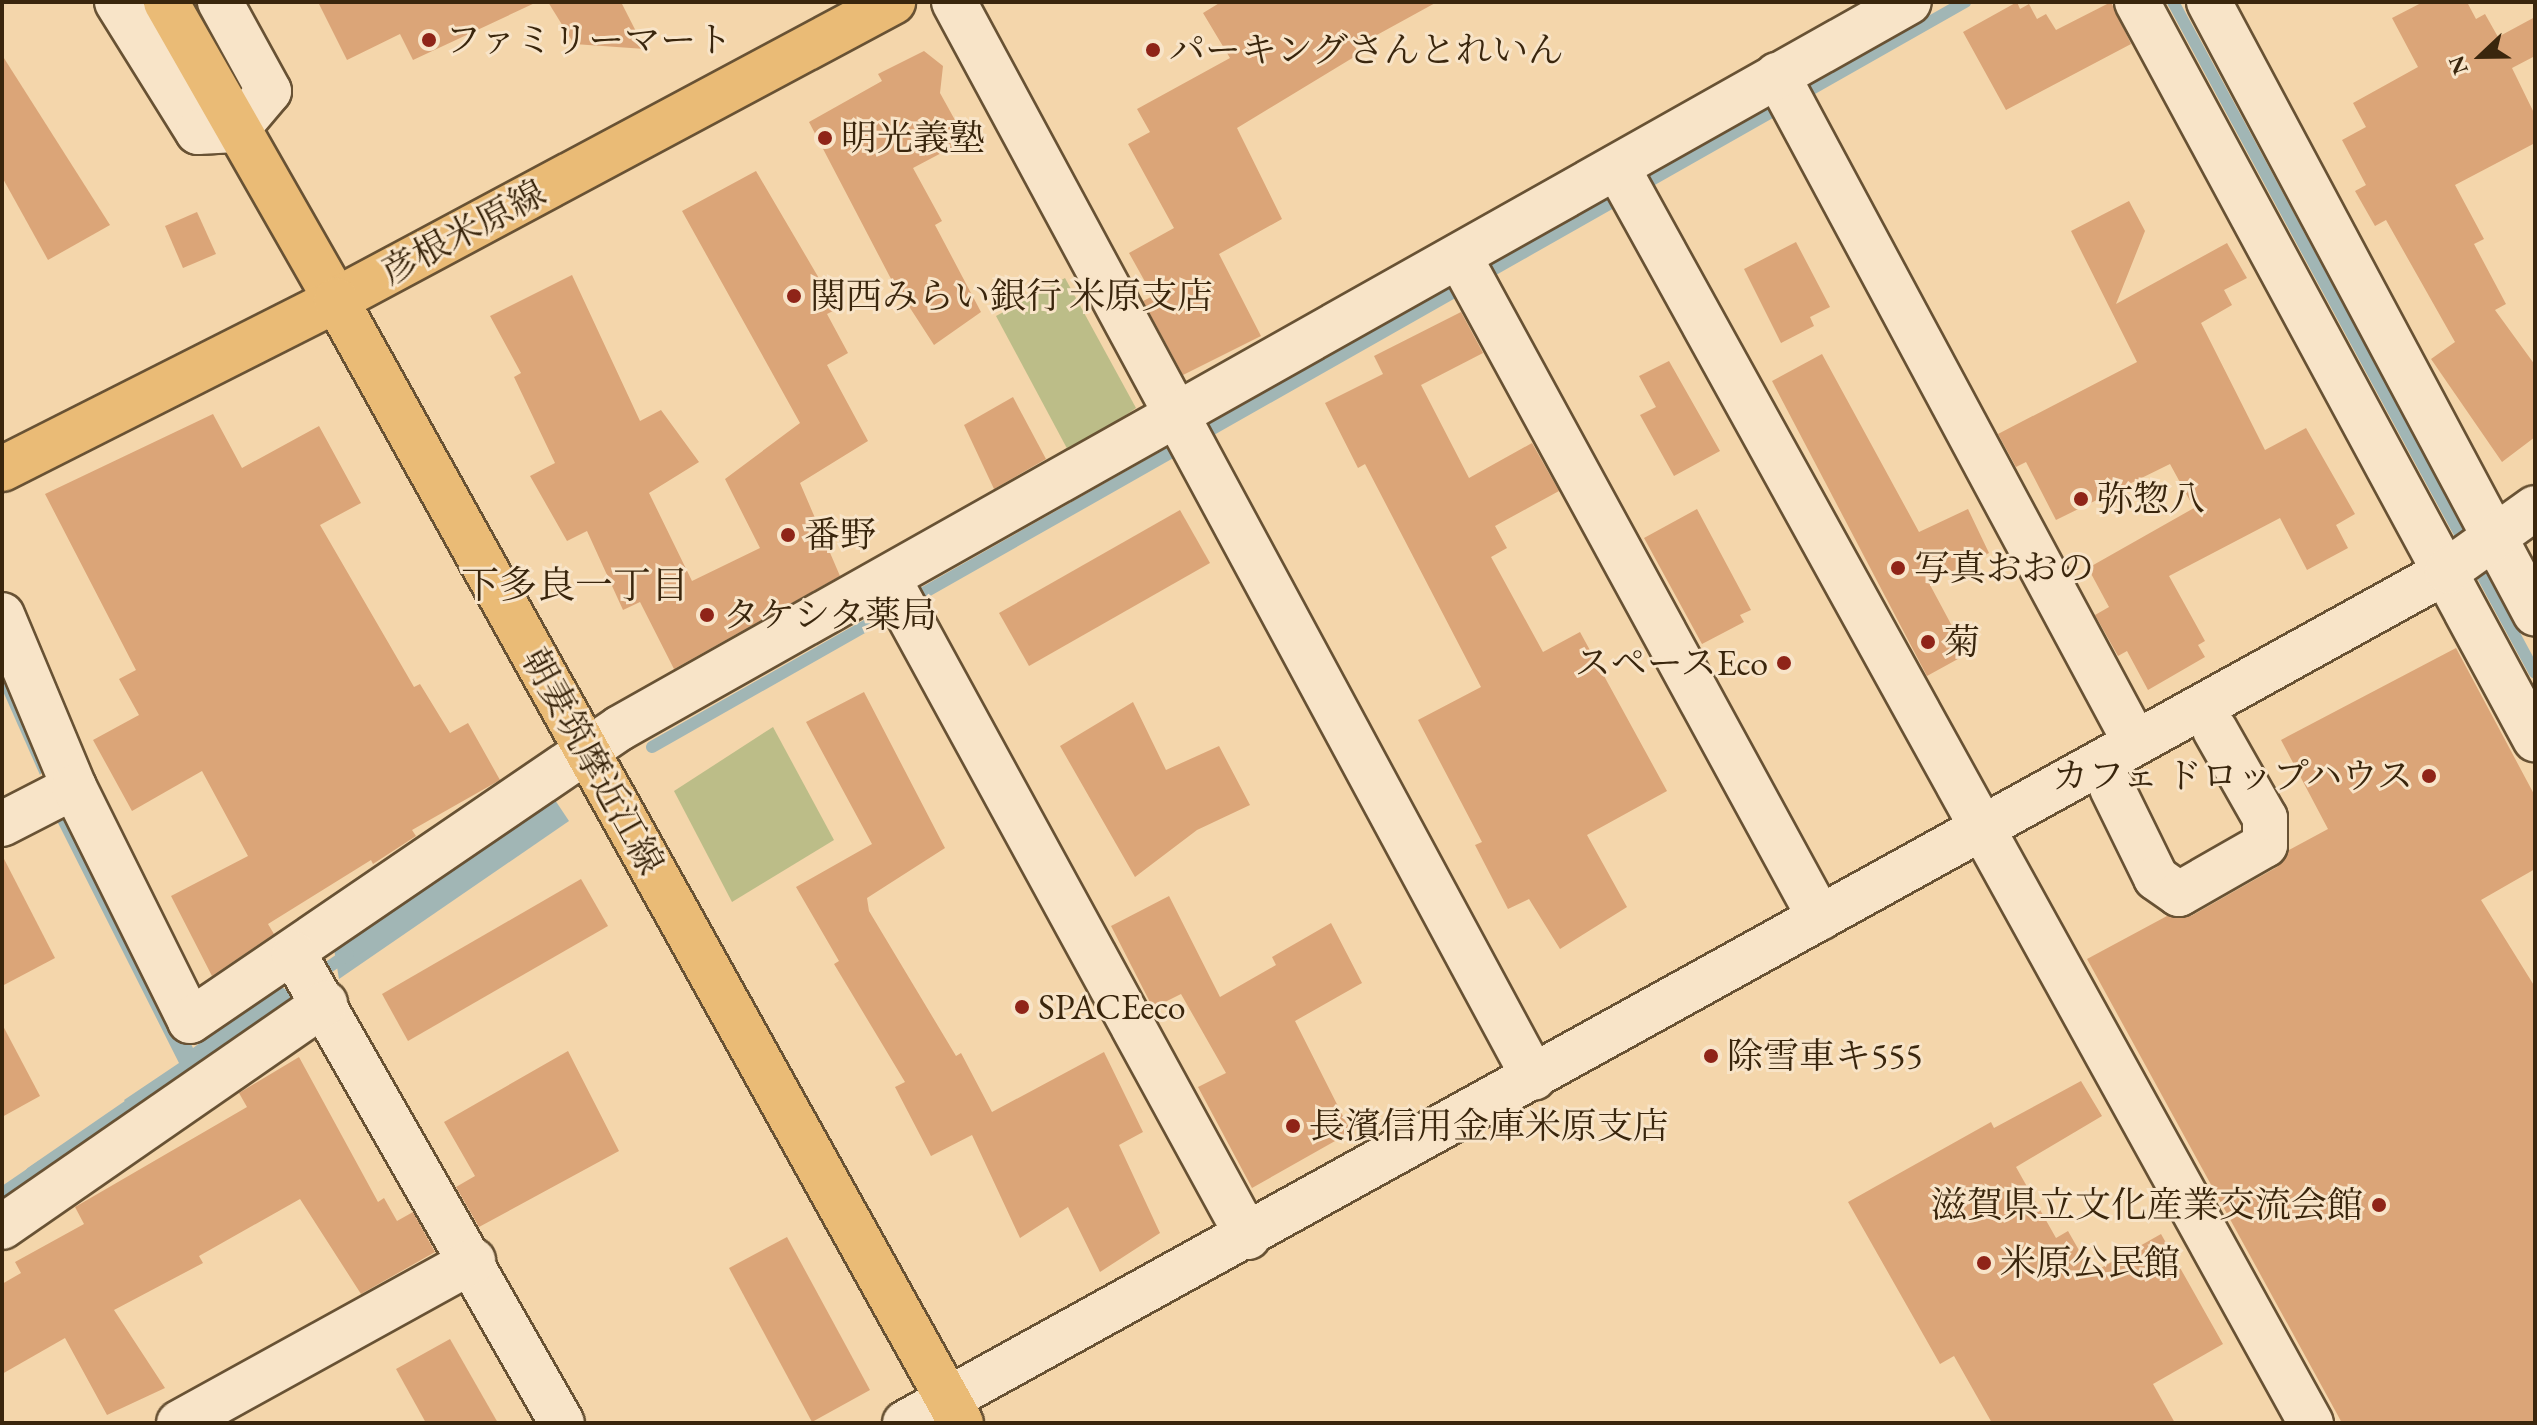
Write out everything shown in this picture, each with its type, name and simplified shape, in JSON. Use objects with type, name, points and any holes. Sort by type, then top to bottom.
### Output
[{"type":"main road","points":[[2,469],[336,300],[236,130],[166,2]]},
{"type":"main road","name":"彦根米原線","points":[[336,300],[893,2]]},
{"type":"main road","name":"朝妻筑摩近江線","points":[[336,300],[955,1412]]},
{"type":"street","points":[[117,2],[198,132],[236,130],[269,91],[220,2]]},
{"type":"street","points":[[954,2],[1189,432],[1534,1078]]},
{"type":"street","points":[[2,1227],[310,979],[587,749],[898,597],[1787,93],[1909,2]]},
{"type":"street","points":[[2137,2],[2470,557],[2535,613]]},
{"type":"street","points":[[2209,2],[2470,557],[2535,739]]},
{"type":"street","points":[[1787,93],[2134,740]]},
{"type":"street","points":[[1627,185],[1979,831],[2311,1423]]},
{"type":"street","points":[[1469,274],[1820,918]]},
{"type":"street","points":[[905,1423],[955,1412],[1248,1237],[1979,831],[2134,740],[2470,557],[2535,508]]},
{"type":"street","points":[[898,597],[1248,1237]]},
{"type":"street","points":[[2,615],[74,787],[190,1021],[310,979]]},
{"type":"street","points":[[2112,788],[2156,878],[2179,894],[2265,845],[2265,818],[2215,730]]},
{"type":"street","points":[[2,824],[74,787]]},
{"type":"street","points":[[310,979],[473,1261],[562,1423]]},
{"type":"street","points":[[179,1423],[473,1261]]},
{"type":"green space","points":[[1065,278],[1136,408],[1070,454],[996,316]]},
{"type":"green space","points":[[773,727],[834,840],[732,902],[674,791]]},
{"type":"shaded area","points":[[2,647],[51,758],[40,775],[2,689]]},
{"type":"shaded area","points":[[555,800],[569,821],[339,979],[334,949]]},
{"type":"shaded area","points":[[56,819],[81,820],[193,1048],[279,986],[307,1000],[135,1117],[124,1100],[179,1063]]},
{"type":"shaded area","points":[[40,1160],[50,1174],[2,1207],[2,1186]]},
{"type":"building","points":[[318,2],[537,2],[413,60],[400,34],[347,60]]},
{"type":"building","points":[[548,2],[621,2],[645,49],[574,44]]},
{"type":"building","points":[[1221,2],[1437,2],[1355,47],[1359,54],[1237,128],[1282,219],[1219,254],[1261,336],[1183,375],[1143,301],[1153,296],[1129,253],[1174,228],[1128,144],[1150,132],[1137,109],[1230,58],[1203,13]]},
{"type":"building","points":[[2017,2],[2020,9],[2029,4],[2037,19],[2046,14],[2056,30],[2111,2],[2131,44],[2006,110],[1963,32]]},
{"type":"building","points":[[2423,2],[2467,2],[2476,19],[2485,14],[2498,37],[2535,17],[2535,56],[2512,68],[2535,115],[2535,143],[2455,185],[2484,239],[2474,244],[2506,304],[2495,310],[2535,365],[2535,437],[2502,462],[2431,359],[2455,342],[2386,220],[2375,226],[2355,191],[2366,185],[2342,140],[2366,127],[2353,103],[2418,67],[2392,18]]},
{"type":"building","points":[[924,51],[943,66],[940,93],[966,140],[913,168],[942,221],[935,225],[981,312],[934,345],[890,277],[809,122],[882,81],[878,74]]},
{"type":"building","points":[[2,55],[110,225],[48,260],[2,177]]},
{"type":"building","points":[[756,171],[837,309],[827,314],[848,353],[827,365],[868,441],[800,483],[840,576],[674,669],[640,602],[623,610],[587,531],[567,541],[530,476],[555,463],[514,377],[521,373],[490,316],[572,275],[640,421],[661,410],[699,462],[649,493],[692,581],[760,548],[725,479],[800,423],[682,211]]},
{"type":"building","points":[[2129,201],[2145,231],[2116,304],[2227,243],[2247,278],[2224,290],[2232,305],[2201,323],[2265,450],[2306,428],[2355,514],[2336,525],[2348,548],[2307,570],[2280,518],[2169,576],[2205,641],[2198,645],[2205,657],[2148,690],[2127,651],[2118,656],[2095,615],[2109,607],[2088,568],[2194,508],[2170,464],[2056,520],[2026,462],[2016,467],[1998,434],[2137,362],[2071,231]]},
{"type":"building","points":[[197,212],[216,254],[183,268],[165,226]]},
{"type":"building","points":[[1796,242],[1830,307],[1810,317],[1814,326],[1781,343],[1744,269]]},
{"type":"building","points":[[1461,312],[1483,353],[1421,385],[1469,478],[1532,443],[1559,491],[1495,526],[1507,548],[1491,557],[1543,652],[1580,632],[1667,791],[1587,835],[1627,907],[1560,949],[1529,899],[1508,909],[1475,845],[1482,842],[1418,720],[1481,687],[1365,464],[1358,468],[1325,403],[1383,374],[1374,356]]},
{"type":"building","points":[[1822,354],[1919,532],[1968,509],[1989,553],[1929,583],[1967,654],[1927,676],[1772,381]]},
{"type":"building","points":[[1669,361],[1720,451],[1674,476],[1640,415],[1656,407],[1639,376]]},
{"type":"building","points":[[1013,397],[1046,459],[994,489],[964,425]]},
{"type":"building","points":[[213,414],[242,468],[319,426],[361,503],[320,525],[414,687],[420,684],[450,733],[468,723],[500,780],[412,830],[416,836],[373,864],[371,860],[268,924],[274,934],[212,976],[171,896],[248,856],[202,771],[132,811],[93,740],[139,715],[119,679],[136,670],[45,494]]},
{"type":"building","points":[[1697,509],[1751,610],[1740,615],[1744,622],[1702,644],[1644,538]]},
{"type":"building","points":[[1180,510],[1210,563],[1029,666],[999,613]]},
{"type":"building","name":"滋賀県立文化産業交流会館","points":[[2456,648],[2535,796],[2535,869],[2481,900],[2535,987],[2535,1423],[2342,1423],[2087,959],[2167,916],[2191,916],[2277,867],[2289,850],[2328,829],[2281,740]]},
{"type":"building","points":[[864,692],[945,848],[867,898],[869,911],[956,1056],[961,1053],[992,1112],[1104,1052],[1143,1132],[1119,1145],[1160,1233],[1100,1272],[1068,1207],[1020,1238],[972,1135],[931,1156],[895,1087],[905,1082],[834,964],[839,961],[796,887],[872,844],[806,722]]},
{"type":"building","points":[[1133,702],[1166,770],[1219,746],[1250,805],[1197,830],[1135,877],[1060,746]]},
{"type":"building","points":[[2,855],[55,958],[2,986]]},
{"type":"building","points":[[581,879],[608,926],[408,1041],[382,994]]},
{"type":"building","points":[[1169,896],[1220,997],[1276,965],[1272,957],[1331,923],[1362,983],[1295,1021],[1351,1132],[1252,1188],[1198,1087],[1226,1073],[1181,994],[1153,1008],[1111,926]]},
{"type":"building","points":[[2,1024],[40,1096],[2,1117]]},
{"type":"building","points":[[568,1051],[619,1151],[479,1227],[456,1187],[475,1176],[444,1122]]},
{"type":"building","points":[[299,1057],[378,1202],[384,1198],[397,1221],[413,1212],[435,1252],[361,1294],[300,1199],[199,1256],[203,1263],[114,1310],[165,1388],[107,1415],[65,1338],[2,1374],[2,1284],[21,1273],[15,1262],[84,1224],[75,1207],[247,1107],[239,1093]]},
{"type":"building","name":"米原公民館","points":[[2081,1081],[2102,1116],[2016,1167],[2056,1238],[2068,1231],[2092,1273],[2161,1234],[2223,1344],[2153,1384],[2175,1423],[1992,1423],[1954,1356],[1940,1364],[1848,1202],[1991,1122],[1994,1128]]},
{"type":"building","points":[[787,1237],[870,1390],[812,1422],[729,1268]]},
{"type":"building","points":[[450,1339],[498,1423],[426,1423],[396,1369]]},
{"type":"waterway","points":[[652,747],[1965,2]]},
{"type":"waterway","points":[[2173,2],[2535,673]]},
{"type":"waterway","points":[[314,977],[348,954]]},
{"type":"waterway","points":[[31,1173],[141,1097]]},
{"type":"place","name":"ファミリーマート","points":[[429,40]]},
{"type":"place","name":"パーキングさんとれいん","points":[[1153,50]]},
{"type":"place","name":"明光義塾","points":[[825,138]]},
{"type":"place","name":"関西みらい銀行 米原支店","points":[[794,296]]},
{"type":"place","name":"弥惣八","points":[[2081,499]]},
{"type":"place","name":"番野","points":[[788,535]]},
{"type":"place","name":"写真おおの","points":[[1898,568]]},
{"type":"place","name":"タケシタ薬局","points":[[707,615]]},
{"type":"place","name":"菊","points":[[1928,642]]},
{"type":"place","name":"スペースEco","points":[[1784,663]]},
{"type":"place","name":"カフェ ドロップハウス","points":[[2429,776]]},
{"type":"place","name":"SPACEeco","points":[[1022,1007]]},
{"type":"place","name":"除雪車キ555","points":[[1711,1056]]},
{"type":"place","name":"長濱信用金庫米原支店","points":[[1293,1126]]},
{"type":"place","name":"滋賀県立文化産業交流会館","points":[[2379,1205]]},
{"type":"place","name":"米原公民館","points":[[1984,1263]]},
{"type":"district","name":"下多良一丁目","points":[[575,585]]}]
